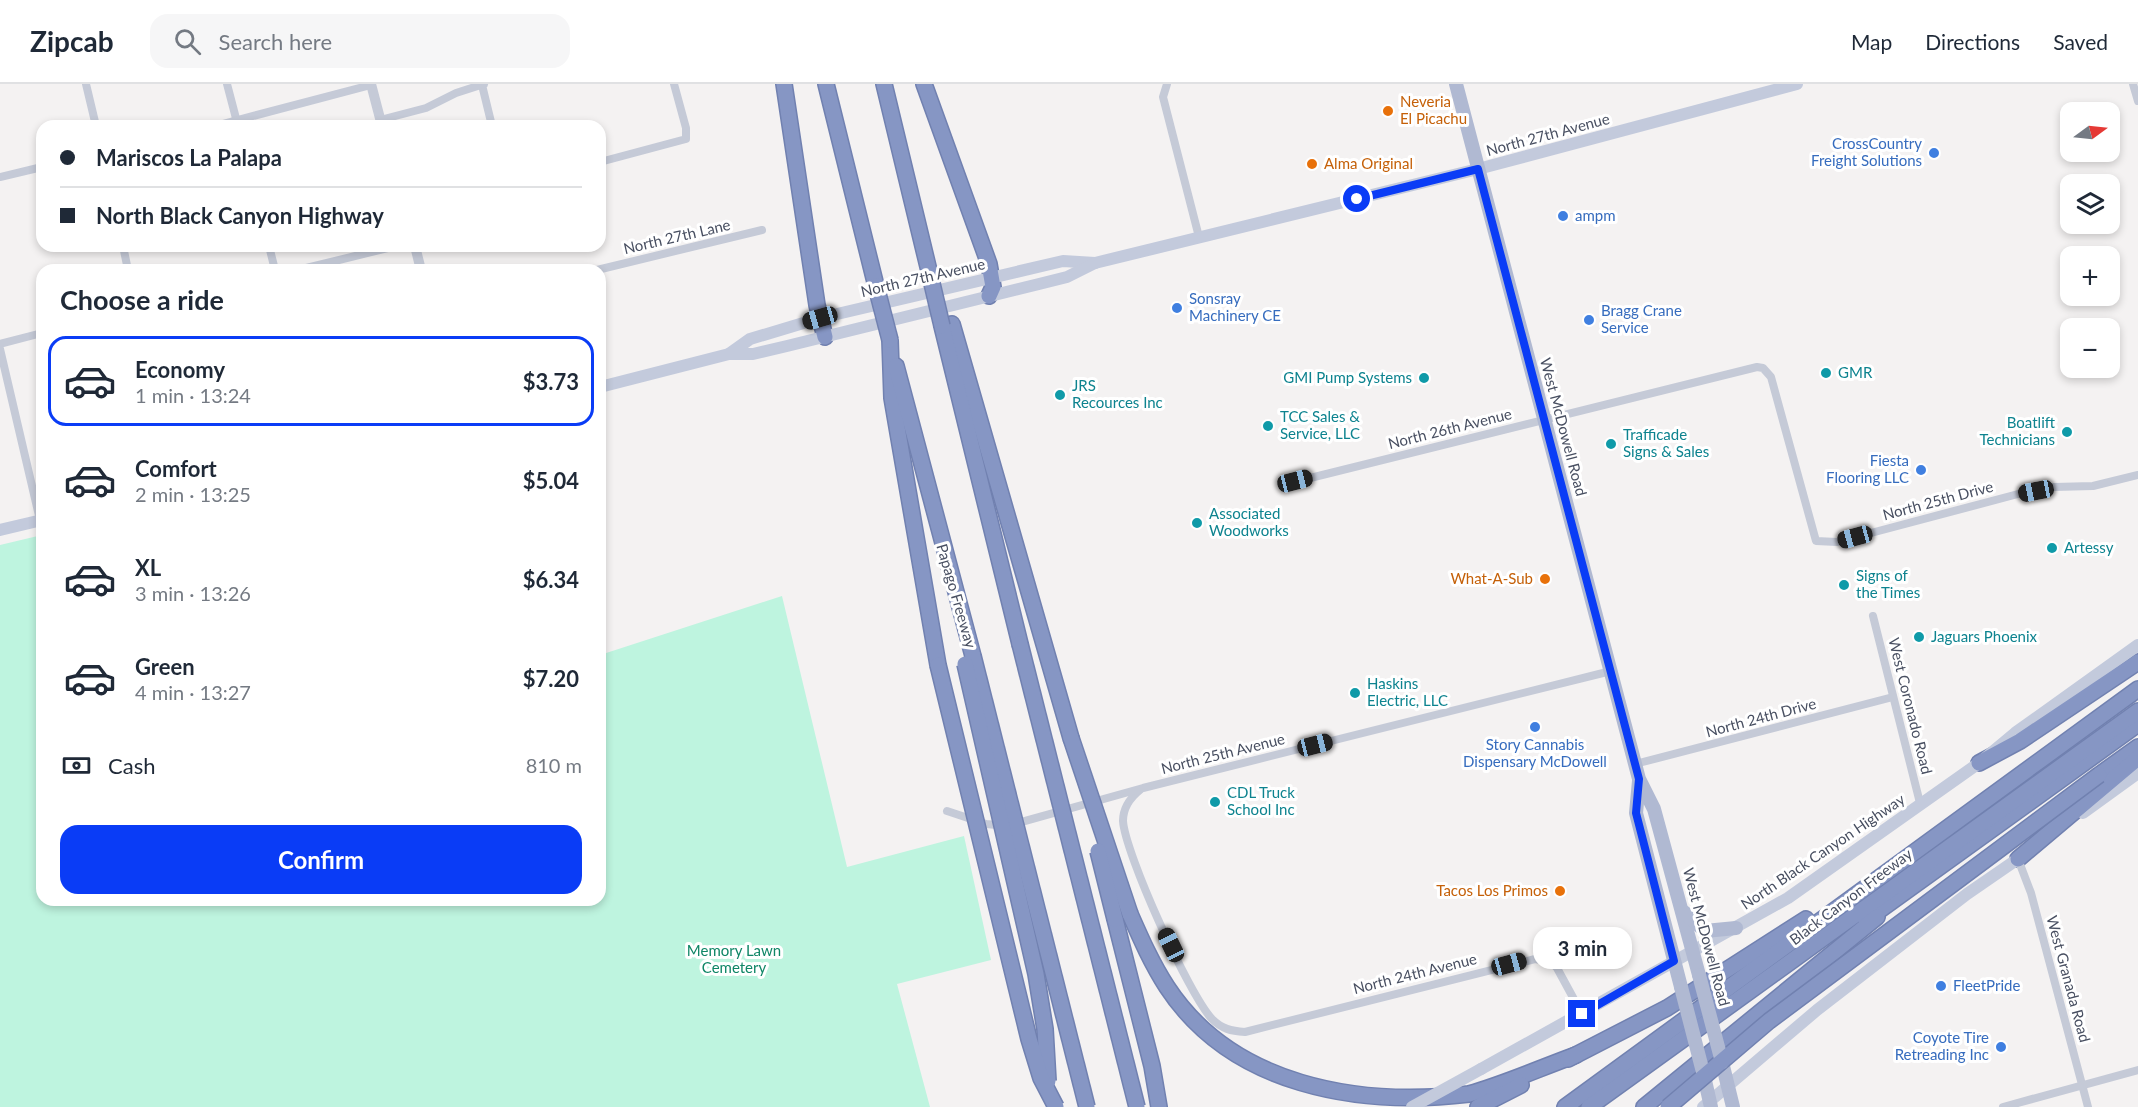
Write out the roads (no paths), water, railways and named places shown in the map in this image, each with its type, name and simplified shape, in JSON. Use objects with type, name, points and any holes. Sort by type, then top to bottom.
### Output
[{"type":"highway","points":[[784,84],[820,318],[825,337]]},
{"type":"highway","name":"Papago Freeway","points":[[826,84],[968,657],[1087,1107]]},
{"type":"highway","points":[[884,84],[947,325],[1020,644],[1137,1107]]},
{"type":"highway","points":[[924,84],[993,277],[993,286],[989,296]]},
{"type":"highway","points":[[947,325],[1044,638],[1122,916],[1159,1107]]},
{"type":"highway","points":[[890,340],[891,398],[938,665],[1029,1039],[1041,1078],[1056,1107]]},
{"type":"highway","points":[[968,657],[1036,974],[1045,1029],[1047,1107]]},
{"type":"highway","points":[[1979,763],[2020,741],[2138,662]]},
{"type":"highway","name":"Black Canyon Freeway","points":[[1565,1107],[2138,689]]},
{"type":"highway","points":[[1589,1107],[2138,711]]},
{"type":"highway","name":"Black Canyon Freeway","points":[[1602,1107],[1902,896],[2138,724]]},
{"type":"highway","points":[[1668,1107],[1812,988],[2138,747]]},
{"type":"highway","points":[[2019,859],[2138,758]]},
{"type":"highway","points":[[1478,1107],[1667,1008],[1905,857]]},
{"type":"highway","points":[[1644,1107],[1902,896]]},
{"type":"highway","points":[[1122,916],[1168,988],[1209,1036],[1265,1074],[1297,1088],[1348,1101],[1381,1104],[1425,1102],[1468,1094],[1576,1055]]},
{"type":"main road","name":"West McDowell Road","points":[[1456,84],[1639,779],[1654,809],[1733,1107]]},
{"type":"main road","name":"North 27th Avenue","points":[[606,382],[729,354],[753,354],[1067,277],[1095,263],[1478,169],[1797,84]]},
{"type":"main road","name":"North 27th Avenue","points":[[729,354],[750,339],[820,318],[1063,261],[1095,263]]},
{"type":"main road","points":[[0,530],[36,521]]},
{"type":"main road","name":"North Black Canyon Highway","points":[[1412,1107],[1788,898],[1979,763],[2015,733],[2138,645]]},
{"type":"main road","points":[[1708,1105],[1817,1010],[1967,894],[2138,773]]},
{"type":"main road","name":"West McDowell Road","points":[[1639,779],[1636,813],[1704,1076],[1708,1105]]},
{"type":"main road","points":[[1681,908],[1695,925],[1705,931],[1736,928]]},
{"type":"street","points":[[86,84],[95,120]]},
{"type":"street","points":[[227,84],[237,120]]},
{"type":"street","points":[[390,120],[426,108],[483,84],[491,120]]},
{"type":"street","points":[[606,160],[686,139],[686,128],[674,84]]},
{"type":"street","points":[[1167,84],[1163,98],[1199,237]]},
{"type":"street","points":[[2133,84],[2138,101]]},
{"type":"street","points":[[248,120],[371,85],[380,120]]},
{"type":"street","points":[[0,177],[36,168]]},
{"type":"street","name":"North 27th Lane","points":[[606,268],[762,230]]},
{"type":"street","points":[[322,264],[372,252]]},
{"type":"street","points":[[0,344],[36,335]]},
{"type":"street","points":[[0,349],[36,499]]},
{"type":"street","name":"North 26th Avenue","points":[[1282,484],[1756,367],[1763,368],[1771,376],[1816,541]]},
{"type":"street","name":"North 25th Drive","points":[[1816,541],[1837,542],[2018,494],[2054,487],[2093,486],[2138,475]]},
{"type":"street","name":"West Coronado Road","points":[[1873,616],[1920,803]]},
{"type":"street","name":"North 25th Avenue","points":[[947,811],[986,824],[1007,826],[1143,788],[1611,671]]},
{"type":"street","name":"North 24th Drive","points":[[1635,764],[1893,697]]},
{"type":"street","name":"North 24th Avenue","points":[[1143,788],[1127,802],[1123,813],[1126,838],[1161,924],[1192,988],[1212,1020],[1226,1030],[1245,1032],[1527,959],[1543,960],[1557,968],[1582,1014]]},
{"type":"street","name":"West Granada Road","points":[[2019,859],[2032,898],[2088,1107]]},
{"type":"street","points":[[2003,1107],[2138,1070]]},
{"type":"place","name":"Neveria El Picachu","points":[[1388,111]]},
{"type":"place","name":"CrossCountry Freight Solutions","points":[[1934,153]]},
{"type":"place","name":"Alma Original","points":[[1312,164]]},
{"type":"place","name":"ampm","points":[[1563,216]]},
{"type":"place","name":"Sonsray Machinery CE","points":[[1177,308]]},
{"type":"place","name":"Bragg Crane Service","points":[[1589,320]]},
{"type":"place","name":"GMR","points":[[1826,373]]},
{"type":"place","name":"GMI Pump Systems","points":[[1424,378]]},
{"type":"place","name":"JRS Recources Inc","points":[[1060,395]]},
{"type":"place","name":"TCC Sales & Service, LLC","points":[[1268,426]]},
{"type":"place","name":"Boatlift Technicians","points":[[2067,432]]},
{"type":"place","name":"Trafficade Signs & Sales","points":[[1611,444]]},
{"type":"place","name":"Fiesta Flooring LLC","points":[[1921,470]]},
{"type":"place","name":"Associated Woodworks","points":[[1197,523]]},
{"type":"place","name":"Artessy","points":[[2052,548]]},
{"type":"place","name":"What-A-Sub","points":[[1545,579]]},
{"type":"place","name":"Signs of the Times","points":[[1844,585]]},
{"type":"place","name":"Jaguars Phoenix","points":[[1919,637]]},
{"type":"place","name":"Haskins Electric, LLC","points":[[1355,693]]},
{"type":"place","name":"Story Cannabis Dispensary McDowell","points":[[1535,727]]},
{"type":"place","name":"CDL Truck School Inc","points":[[1215,802]]},
{"type":"place","name":"Tacos Los Primos","points":[[1560,891]]},
{"type":"place","name":"FleetPride","points":[[1941,986]]},
{"type":"place","name":"Coyote Tire Retreading Inc","points":[[2001,1047]]},
{"type":"park label","name":"Memory Lawn Cemetery","points":[[734,960]]}]
